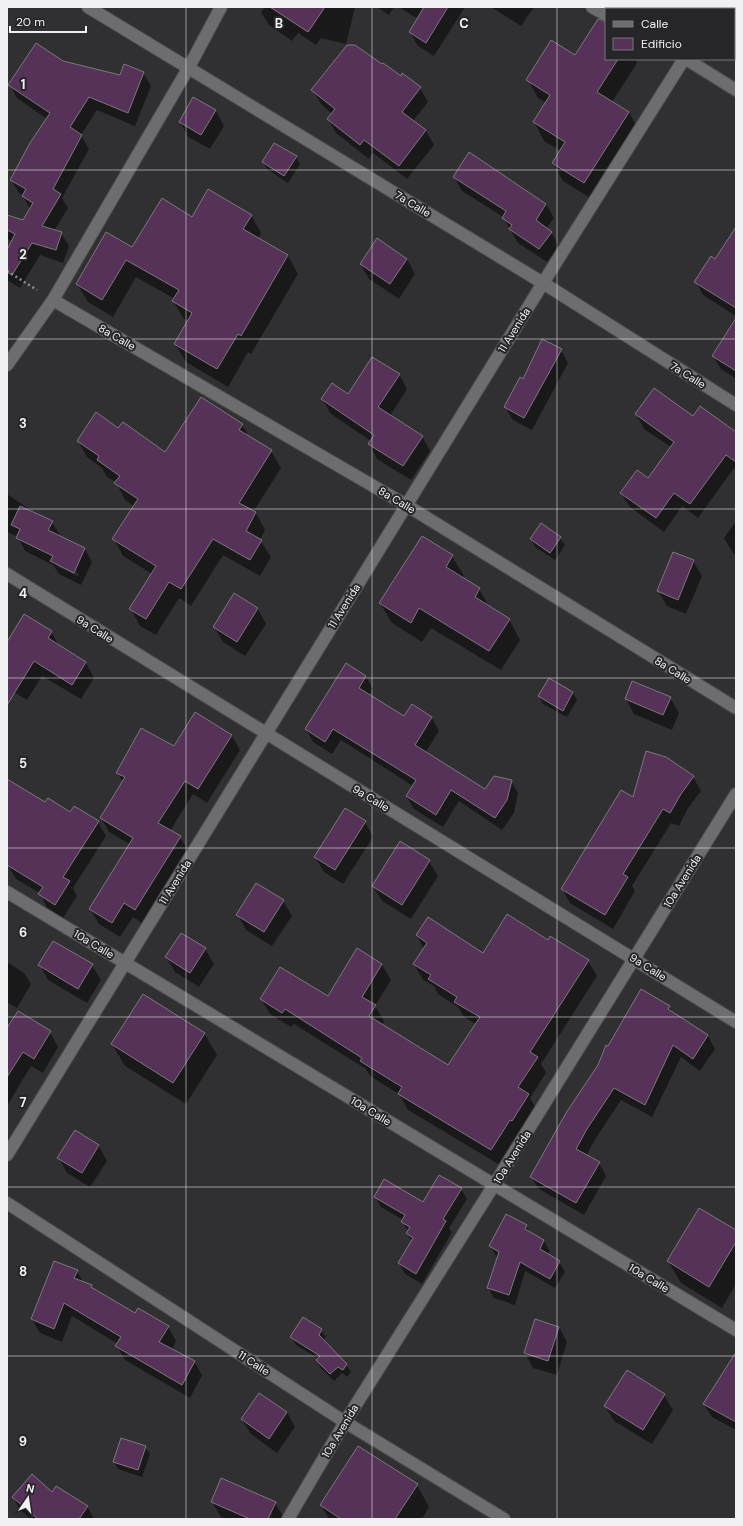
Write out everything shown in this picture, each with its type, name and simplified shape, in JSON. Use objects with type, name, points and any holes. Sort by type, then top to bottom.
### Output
[{"type":"street","name":"7a Calle","points":[[88,7],[543,283],[736,405]]},
{"type":"street","points":[[7,365],[53,300],[189,67],[221,7]]},
{"type":"street","points":[[592,7],[605,14]]},
{"type":"street","name":"11 Avenida","points":[[7,1155],[543,283],[684,60]]},
{"type":"street","points":[[687,60],[736,90]]},
{"type":"street","name":"8a Calle","points":[[53,300],[406,505],[736,708]]},
{"type":"street","name":"9a Calle","points":[[7,574],[736,1022]]},
{"type":"street","name":"10a Avenida","points":[[288,1519],[345,1422],[494,1185],[736,794]]},
{"type":"street","name":"10a Calle","points":[[7,892],[736,1330]]},
{"type":"street","name":"11 Calle","points":[[7,1203],[345,1422],[504,1519]]},
{"type":"path","points":[[7,272],[53,300]]},
{"type":"building","points":[[270,7],[325,7],[308,32]]},
{"type":"building","points":[[424,7],[448,7],[426,43],[409,32]]},
{"type":"building","points":[[598,19],[605,22],[605,60],[617,60],[597,92],[629,112],[584,183],[552,163],[565,142],[533,122],[550,95],[526,80],[551,40],[575,55]]},
{"type":"building","points":[[36,43],[63,61],[120,75],[124,64],[144,72],[128,113],[89,97],[70,127],[82,135],[53,189],[61,194],[42,226],[62,232],[56,250],[32,243],[12,275],[7,272],[7,250],[15,234],[7,230],[7,215],[23,220],[33,203],[22,196],[26,189],[10,180],[30,143],[50,113],[8,85]]},
{"type":"building","points":[[347,45],[355,45],[401,76],[402,73],[421,87],[402,112],[426,130],[399,166],[364,140],[360,145],[327,119],[335,109],[311,90]]},
{"type":"building","points":[[193,97],[216,110],[201,135],[179,122]]},
{"type":"building","points":[[274,143],[297,156],[284,176],[262,162]]},
{"type":"building","points":[[469,152],[546,204],[536,220],[552,232],[539,249],[509,229],[512,225],[502,218],[506,211],[453,177]]},
{"type":"building","points":[[208,189],[252,215],[243,229],[288,255],[241,336],[238,334],[217,369],[174,344],[192,313],[172,301],[179,290],[126,260],[102,300],[76,284],[106,232],[132,247],[162,198],[192,217]]},
{"type":"building","points":[[736,227],[736,308],[694,282],[711,256],[715,259]]},
{"type":"building","points":[[377,238],[407,259],[390,284],[360,264]]},
{"type":"building","points":[[736,318],[736,371],[712,356]]},
{"type":"building","points":[[542,339],[562,349],[524,418],[504,407],[520,377],[523,379]]},
{"type":"building","points":[[372,357],[400,374],[378,407],[423,436],[403,466],[368,444],[374,435],[321,399],[332,383],[348,394]]},
{"type":"building","points":[[654,388],[693,416],[700,406],[736,432],[736,462],[726,455],[690,504],[674,493],[656,518],[620,493],[637,470],[648,478],[674,442],[635,414]]},
{"type":"building","points":[[201,397],[243,424],[239,430],[272,450],[239,503],[256,512],[246,531],[262,540],[250,560],[213,539],[181,589],[169,582],[146,619],[129,609],[156,566],[112,539],[138,499],[114,483],[120,476],[97,460],[99,456],[77,441],[96,412],[118,428],[123,422],[165,452]]},
{"type":"building","points":[[20,506],[53,521],[48,530],[85,548],[74,573],[50,561],[53,556],[16,538],[20,529],[11,525]]},
{"type":"building","points":[[541,523],[561,537],[550,553],[530,539]]},
{"type":"building","points":[[422,536],[453,555],[446,567],[480,588],[475,597],[510,619],[489,651],[419,608],[411,623],[379,603]]},
{"type":"building","points":[[673,552],[694,560],[678,600],[657,591]]},
{"type":"building","points":[[234,593],[258,608],[237,642],[213,627]]},
{"type":"building","points":[[24,614],[52,631],[48,638],[86,662],[72,685],[34,661],[7,705],[7,642]]},
{"type":"building","points":[[346,663],[366,676],[359,688],[404,716],[412,704],[432,717],[415,745],[485,789],[494,776],[512,780],[507,800],[495,818],[451,790],[436,815],[406,796],[416,780],[333,729],[325,742],[305,729]]},
{"type":"building","points":[[549,678],[573,692],[563,711],[538,696]]},
{"type":"building","points":[[632,681],[671,697],[663,715],[625,699]]},
{"type":"building","points":[[195,712],[232,735],[198,789],[185,781],[158,823],[181,836],[135,910],[124,903],[112,923],[89,909],[133,838],[100,818],[125,777],[116,773],[141,728],[174,746]]},
{"type":"building","points":[[646,751],[666,757],[694,776],[670,813],[663,809],[623,874],[628,877],[605,915],[561,889],[621,790],[633,797]]},
{"type":"building","points":[[7,779],[45,802],[48,798],[70,812],[74,806],[99,821],[63,877],[70,881],[55,905],[38,894],[43,887],[7,865]]},
{"type":"building","points":[[345,808],[366,821],[335,870],[314,857]]},
{"type":"building","points":[[400,841],[430,860],[402,905],[372,886]]},
{"type":"building","points":[[256,883],[284,900],[264,932],[236,915]]},
{"type":"building","points":[[507,914],[548,940],[550,936],[589,960],[530,1052],[538,1057],[518,1087],[529,1094],[491,1150],[398,1094],[402,1087],[360,1061],[362,1058],[285,1009],[282,1013],[260,999],[280,967],[328,996],[357,948],[382,964],[362,997],[376,1005],[369,1016],[448,1065],[480,1017],[454,1002],[457,997],[428,979],[431,975],[413,964],[427,943],[416,935],[428,917],[483,953]]},
{"type":"building","points":[[181,933],[206,948],[190,973],[165,957]]},
{"type":"building","points":[[53,941],[93,964],[78,989],[38,965]]},
{"type":"building","points":[[641,989],[670,1006],[668,1009],[708,1035],[693,1059],[673,1045],[645,1105],[614,1088],[587,1129],[576,1149],[600,1162],[576,1203],[530,1177],[566,1113],[598,1065],[606,1045],[608,1046]]},
{"type":"building","points":[[143,994],[205,1033],[173,1083],[111,1044]]},
{"type":"building","points":[[18,1011],[51,1031],[34,1059],[23,1052],[7,1077],[7,1028]]},
{"type":"building","points":[[75,1130],[99,1145],[82,1173],[57,1158]]},
{"type":"building","points":[[439,1175],[462,1188],[443,1219],[446,1221],[416,1274],[398,1263],[413,1238],[406,1233],[410,1227],[401,1222],[405,1215],[374,1197],[384,1179],[423,1202]]},
{"type":"building","points":[[699,1208],[736,1230],[736,1242],[709,1287],[667,1261]]},
{"type":"building","points":[[506,1214],[527,1225],[525,1229],[544,1240],[540,1249],[560,1261],[550,1279],[520,1262],[509,1295],[487,1288],[499,1252],[489,1246]]},
{"type":"building","points":[[54,1261],[78,1270],[74,1278],[92,1285],[91,1287],[135,1313],[138,1308],[169,1326],[159,1342],[195,1361],[182,1385],[115,1346],[121,1337],[64,1303],[54,1329],[31,1319]]},
{"type":"building","points":[[303,1317],[322,1329],[319,1335],[347,1364],[343,1370],[338,1367],[330,1374],[316,1360],[320,1356],[290,1337]]},
{"type":"building","points":[[535,1319],[559,1327],[548,1361],[524,1353]]},
{"type":"building","points":[[736,1352],[736,1422],[703,1404]]},
{"type":"building","points":[[627,1370],[665,1394],[643,1430],[604,1406]]},
{"type":"building","points":[[259,1393],[287,1412],[269,1439],[241,1419]]},
{"type":"building","points":[[121,1438],[146,1446],[138,1470],[113,1462]]},
{"type":"building","points":[[358,1446],[418,1484],[395,1519],[341,1519],[320,1505]]},
{"type":"building","points":[[32,1474],[52,1492],[56,1486],[88,1506],[79,1519],[38,1519],[12,1497]]},
{"type":"building","points":[[221,1478],[276,1502],[268,1519],[250,1519],[211,1502]]}]
